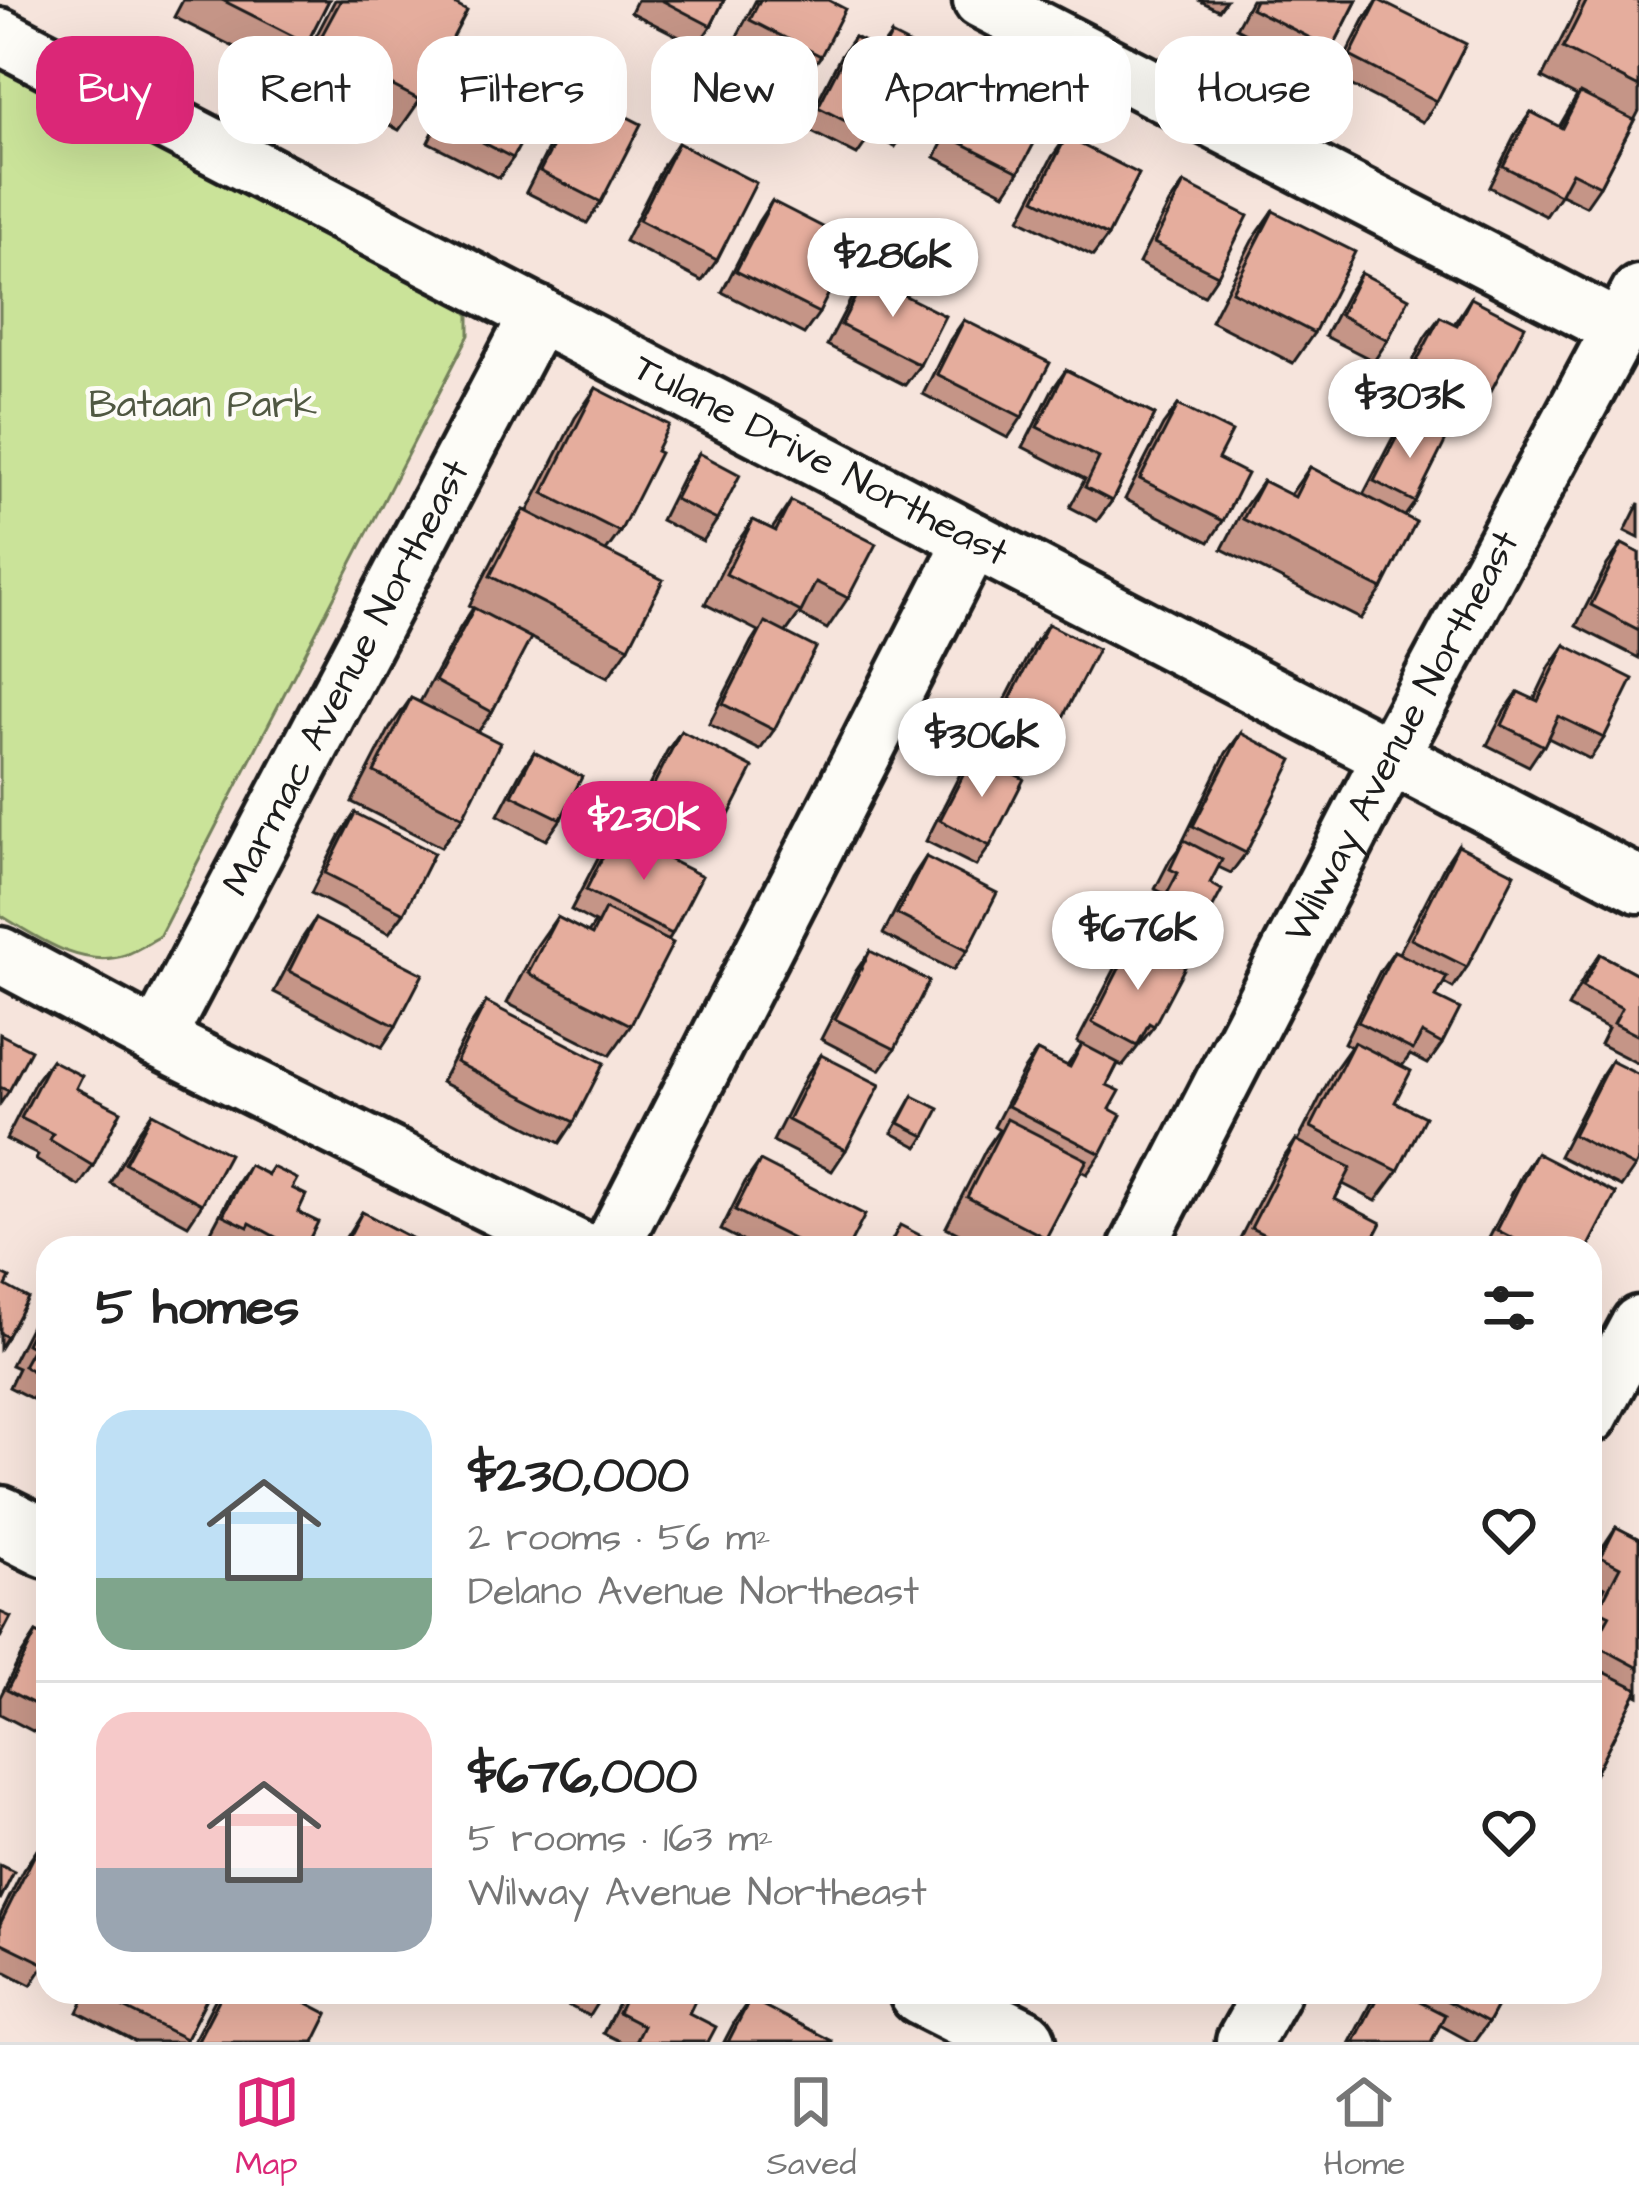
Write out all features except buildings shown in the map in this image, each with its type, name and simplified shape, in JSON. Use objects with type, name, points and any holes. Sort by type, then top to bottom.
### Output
[{"type":"main road","points":[[0,1520],[36,1538]]},
{"type":"main road","points":[[947,2004],[1022,2042]]},
{"type":"street","points":[[981,0],[1629,311]]},
{"type":"street","name":"Tulane Drive Northeast","points":[[0,36],[1639,884]]},
{"type":"street","name":"Wilway Avenue Northeast","points":[[1143,1236],[1390,755],[1629,311]]},
{"type":"street","name":"Marmac Avenue Northeast","points":[[157,1039],[538,314]]},
{"type":"street","points":[[617,1236],[974,540]]},
{"type":"street","points":[[0,955],[157,1039],[553,1236]]},
{"type":"street","points":[[1602,1393],[1639,1324]]},
{"type":"street","points":[[1244,2042],[1265,2004]]},
{"type":"green space","name":"Bataan Park","points":[[0,68],[36,86],[36,144],[148,144],[455,301],[469,315],[469,335],[159,937],[129,953],[92,958],[44,941],[0,915]]}]
